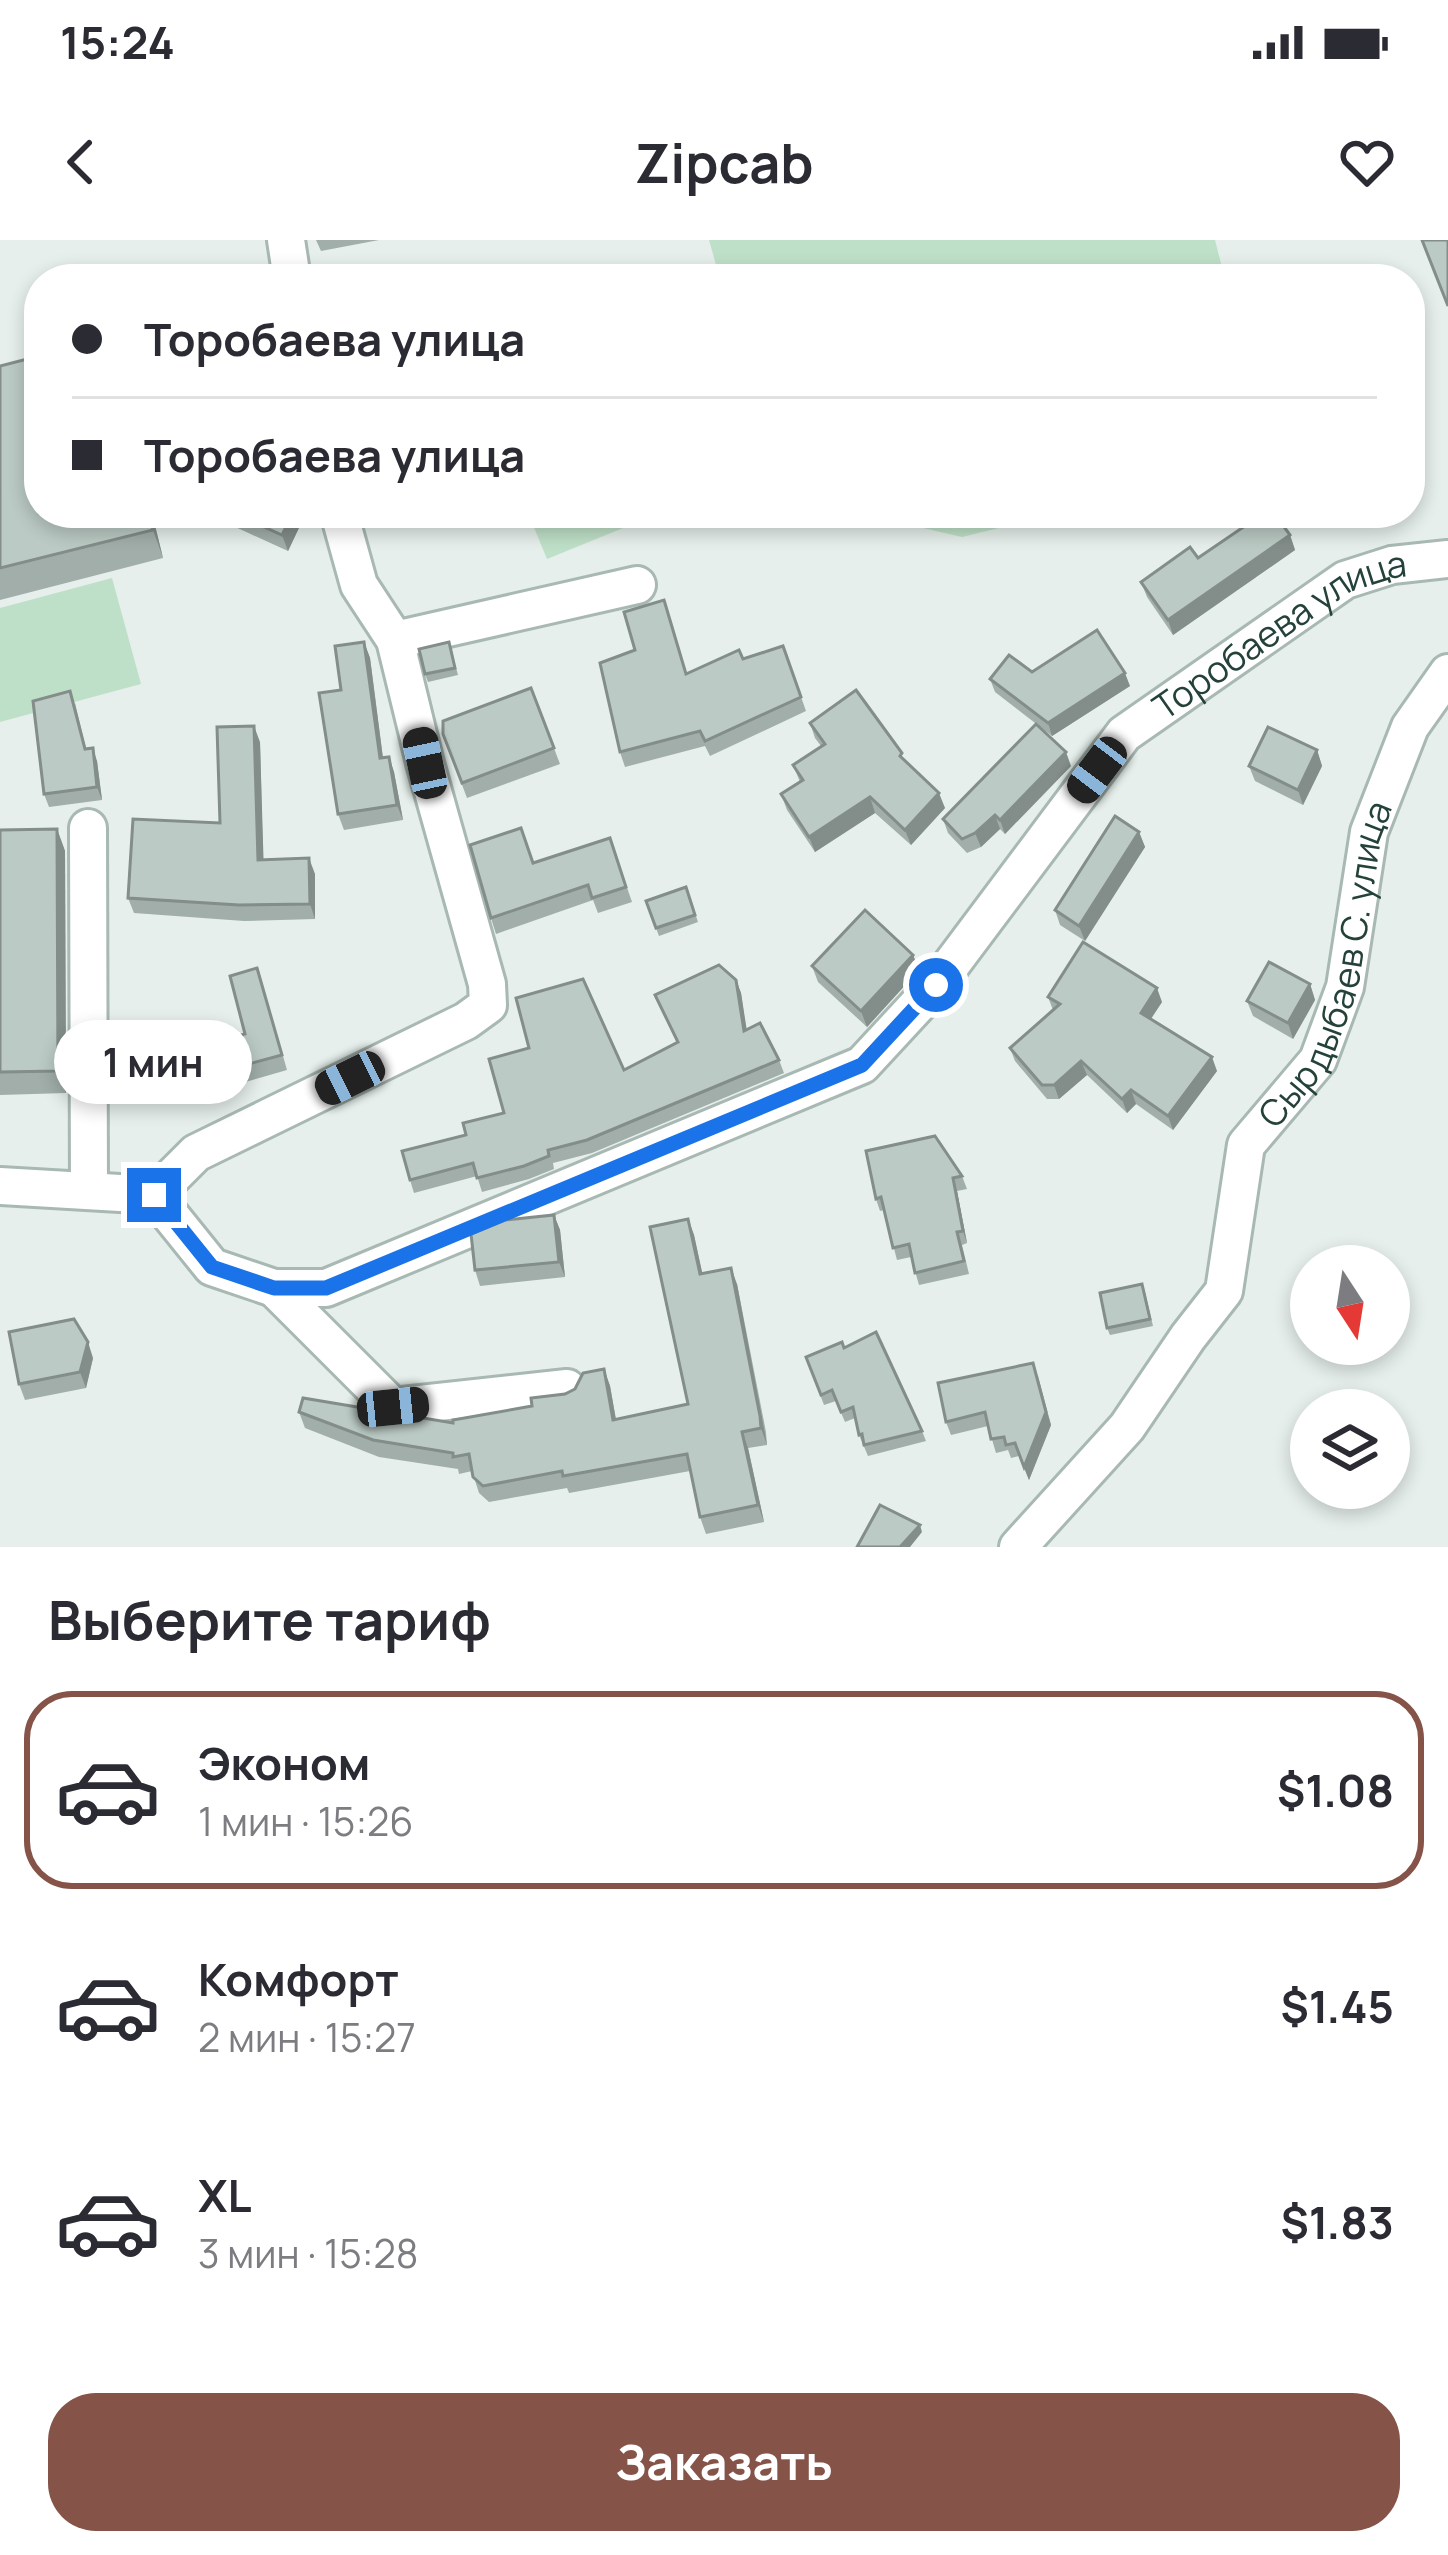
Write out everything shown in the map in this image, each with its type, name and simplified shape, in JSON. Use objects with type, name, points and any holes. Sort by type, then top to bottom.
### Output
[{"type":"street","points":[[0,1186],[154,1195],[196,1154],[466,1021],[488,1005],[487,984],[395,640],[358,585],[343,528]]},
{"type":"street","name":"Торобаева улица","points":[[154,1195],[212,1267],[274,1288],[326,1288],[862,1065],[936,985],[1124,734],[1345,580],[1392,565],[1448,559]]},
{"type":"street","points":[[395,640],[637,584]]},
{"type":"street","name":"Сырдыбаев С. улица","points":[[1018,1547],[1127,1427],[1187,1336],[1224,1291],[1246,1145],[1318,1060],[1346,987],[1369,832],[1410,727],[1448,673]]},
{"type":"street","points":[[88,828],[89,1189]]},
{"type":"street","points":[[274,1288],[393,1407],[567,1388]]},
{"type":"green space","points":[[709,240],[1215,240],[1221,264],[716,264]]},
{"type":"green space","points":[[534,528],[623,528],[547,559]]},
{"type":"green space","points":[[923,528],[998,528],[962,537]]},
{"type":"green space","points":[[112,578],[141,684],[0,722],[0,608]]},
{"type":"building","points":[[1422,240],[1448,240],[1448,306]]},
{"type":"building","points":[[24,360],[24,528],[153,530],[0,568],[0,366]]},
{"type":"building","points":[[1242,528],[1285,528],[1290,535],[1168,620],[1141,582],[1190,547],[1198,558]]},
{"type":"building","points":[[664,600],[686,674],[739,650],[743,659],[783,646],[801,697],[705,741],[700,731],[620,752],[600,663],[635,650],[624,612]]},
{"type":"building","points":[[1097,630],[1125,673],[1048,723],[990,679],[1009,655],[1032,672]]},
{"type":"building","points":[[364,642],[380,758],[389,757],[397,805],[338,814],[319,693],[341,690],[335,646]]},
{"type":"building","points":[[449,642],[455,668],[425,674],[419,649]]},
{"type":"building","points":[[531,688],[554,748],[462,783],[443,734],[443,721]]},
{"type":"building","points":[[856,690],[900,756],[939,793],[905,830],[870,797],[809,837],[781,794],[803,780],[793,765],[825,744],[810,723]]},
{"type":"building","points":[[70,691],[85,749],[93,748],[97,787],[44,794],[33,701]]},
{"type":"building","points":[[1036,724],[1066,752],[1000,820],[995,815],[962,839],[943,819]]},
{"type":"building","points":[[254,726],[258,860],[309,858],[310,904],[128,898],[133,819],[220,823],[217,727]]},
{"type":"building","points":[[1268,727],[1317,750],[1298,790],[1249,766]]},
{"type":"building","points":[[1115,816],[1139,832],[1079,926],[1055,910]]},
{"type":"building","points":[[521,828],[533,863],[610,838],[626,887],[592,898],[588,885],[491,918],[470,845]]},
{"type":"building","points":[[57,829],[58,1071],[0,1072],[0,830]]},
{"type":"building","points":[[686,887],[695,915],[656,928],[646,901]]},
{"type":"building","points":[[865,910],[913,955],[861,1011],[812,966]]},
{"type":"building","points":[[1083,942],[1157,988],[1141,1013],[1212,1057],[1168,1116],[1131,1090],[1122,1099],[1081,1061],[1054,1085],[1042,1085],[1010,1048],[1060,1004],[1048,997]]},
{"type":"building","points":[[1269,962],[1310,984],[1288,1023],[1247,1001]]},
{"type":"building","points":[[719,965],[736,980],[744,1031],[760,1023],[779,1060],[587,1140],[548,1150],[549,1156],[524,1166],[477,1178],[473,1163],[410,1180],[402,1151],[466,1135],[463,1123],[504,1113],[489,1059],[529,1048],[516,998],[583,979],[624,1070],[678,1042],[655,995]]},
{"type":"building","points":[[257,968],[282,1055],[230,1069],[222,1040],[245,1034],[230,976]]},
{"type":"building","points":[[935,1136],[962,1176],[953,1178],[964,1261],[915,1273],[909,1244],[893,1248],[866,1151]]},
{"type":"building","points":[[554,1215],[559,1262],[475,1270],[471,1234],[505,1220]]},
{"type":"building","points":[[688,1219],[700,1274],[731,1268],[760,1416],[761,1428],[742,1432],[758,1505],[700,1517],[687,1454],[483,1486],[473,1477],[469,1454],[453,1457],[453,1453],[373,1440],[299,1412],[303,1398],[453,1423],[532,1406],[531,1398],[565,1394],[575,1389],[583,1373],[604,1369],[613,1420],[688,1404],[650,1227]]},
{"type":"building","points":[[1142,1284],[1150,1319],[1107,1328],[1100,1293]]},
{"type":"building","points":[[74,1319],[88,1342],[80,1372],[19,1384],[9,1332]]},
{"type":"building","points":[[876,1332],[922,1431],[864,1445],[853,1407],[841,1412],[832,1390],[821,1395],[806,1357],[842,1342],[844,1348]]},
{"type":"building","points":[[1033,1363],[1046,1412],[1024,1467],[1015,1443],[1006,1445],[1004,1437],[991,1439],[985,1412],[946,1422],[938,1383]]},
{"type":"building","points":[[880,1505],[920,1525],[900,1547],[857,1547]]},
{"type":"route","points":[[154,1195],[212,1267],[274,1288],[326,1288],[862,1065],[936,985]]}]
